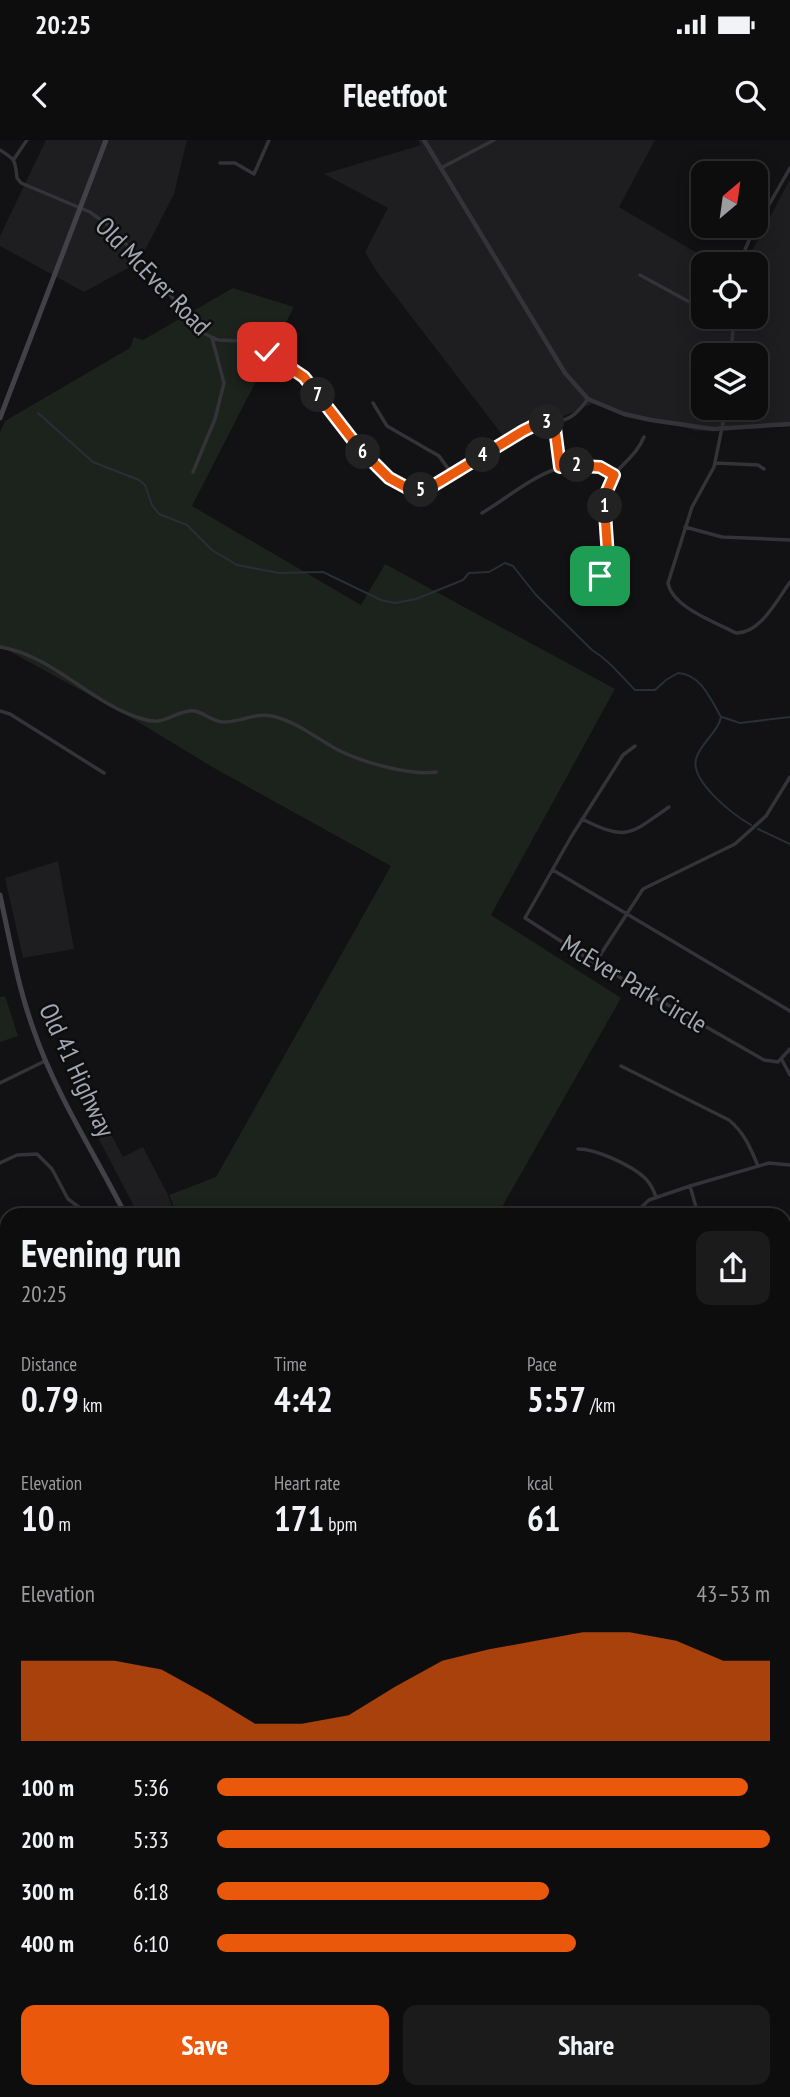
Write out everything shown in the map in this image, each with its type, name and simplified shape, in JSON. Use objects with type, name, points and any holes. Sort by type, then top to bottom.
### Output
[{"type":"main road","points":[[0,418],[106,140]]},
{"type":"main road","name":"Old 41 Highway","points":[[0,895],[25,1003],[45,1060],[122,1208]]},
{"type":"street","points":[[0,149],[14,159],[27,140]]},
{"type":"street","points":[[220,163],[235,163],[254,174],[270,140]]},
{"type":"street","points":[[424,140],[565,373],[588,399],[624,414],[651,420],[721,428],[790,424]]},
{"type":"street","points":[[441,168],[494,140]]},
{"type":"street","name":"Old McEver Road","points":[[14,159],[17,164],[17,177],[21,183],[81,208],[112,228],[194,324],[212,338],[253,345],[296,370],[367,456],[398,485],[413,491],[431,487],[523,431],[541,422],[562,421],[574,415],[588,399]]},
{"type":"street","points":[[744,252],[790,168]]},
{"type":"street","points":[[640,275],[691,303]]},
{"type":"street","points":[[193,472],[215,419],[223,383],[212,338]]},
{"type":"street","points":[[373,404],[387,426],[439,456],[452,474]]},
{"type":"street","points":[[723,420],[716,463],[695,498],[668,583],[670,591],[681,604],[736,634],[745,634],[752,630],[790,582]]},
{"type":"street","points":[[554,421],[560,467]]},
{"type":"street","points":[[600,576],[608,557],[604,498],[614,475],[639,448],[644,437]]},
{"type":"street","points":[[716,463],[758,465],[764,469]]},
{"type":"street","points":[[482,513],[527,483],[565,465],[600,467],[614,475]]},
{"type":"street","points":[[685,527],[722,537],[790,540]]},
{"type":"street","points":[[0,647],[29,656],[116,707],[145,720],[165,721],[187,711],[223,722],[270,715],[285,720],[356,758],[407,771],[436,772]]},
{"type":"street","points":[[0,711],[10,714],[104,773]]},
{"type":"street","name":"McEver Park Circle","points":[[635,746],[623,755],[582,819],[526,918],[595,963],[764,1060],[782,1060]]},
{"type":"street","points":[[595,963],[643,890],[746,836],[766,816],[790,777]]},
{"type":"street","points":[[582,819],[607,831],[625,834],[669,807]]},
{"type":"street","points":[[553,870],[790,1010]]},
{"type":"street","points":[[790,1049],[782,1060],[790,1075]]},
{"type":"street","points":[[0,1083],[45,1060]]},
{"type":"street","points":[[621,1066],[729,1120],[747,1140],[758,1166]]},
{"type":"street","points":[[578,1149],[592,1149],[646,1178],[656,1197]]},
{"type":"street","points":[[0,1163],[17,1155],[37,1154],[52,1169],[68,1199],[80,1208]]},
{"type":"street","points":[[639,1208],[656,1197],[758,1166],[769,1163],[790,1165]]},
{"type":"street","points":[[690,1186],[696,1208]]},
{"type":"shaded area","points":[[46,140],[187,140],[174,194],[139,262],[84,292],[0,246],[0,236]]},
{"type":"shaded area","points":[[418,140],[655,140],[619,207],[696,252],[691,252],[691,329],[768,329],[768,252],[751,252],[759,238],[768,238],[768,221],[790,179],[790,426],[697,431],[630,416],[594,403],[507,441],[377,272],[365,252],[388,208],[324,174],[421,145]]},
{"type":"shaded area","points":[[233,288],[294,307],[192,506],[361,605],[385,564],[615,689],[491,915],[621,998],[501,1208],[174,1208],[169,1195],[216,1177],[391,866],[0,646],[0,432],[5,421],[130,348],[134,337],[143,340]]},
{"type":"shaded area","points":[[58,861],[74,949],[23,958],[5,878]]},
{"type":"shaded area","points":[[5,996],[18,1036],[0,1042],[0,997]]},
{"type":"shaded area","points":[[105,1123],[123,1157],[143,1147],[173,1208],[135,1208],[94,1130]]},
{"type":"waterway","points":[[38,413],[93,462],[139,480],[145,485],[152,505],[159,514],[187,525],[212,550],[237,565],[279,573],[323,572],[381,600],[395,603],[416,599],[463,580],[469,573],[489,572],[505,563],[513,566],[536,595],[635,690],[655,690],[678,673],[686,674],[699,683],[721,717],[698,753],[696,768],[700,778],[715,797],[751,825]]},
{"type":"waterway","points":[[722,717],[740,723],[790,717]]},
{"type":"waterway","points":[[758,829],[790,844]]},
{"type":"route","points":[[267,352],[304,377],[375,465],[398,485],[413,491],[431,487],[541,422],[554,421],[560,467],[600,467],[614,475],[604,498],[608,557],[600,576]]}]
